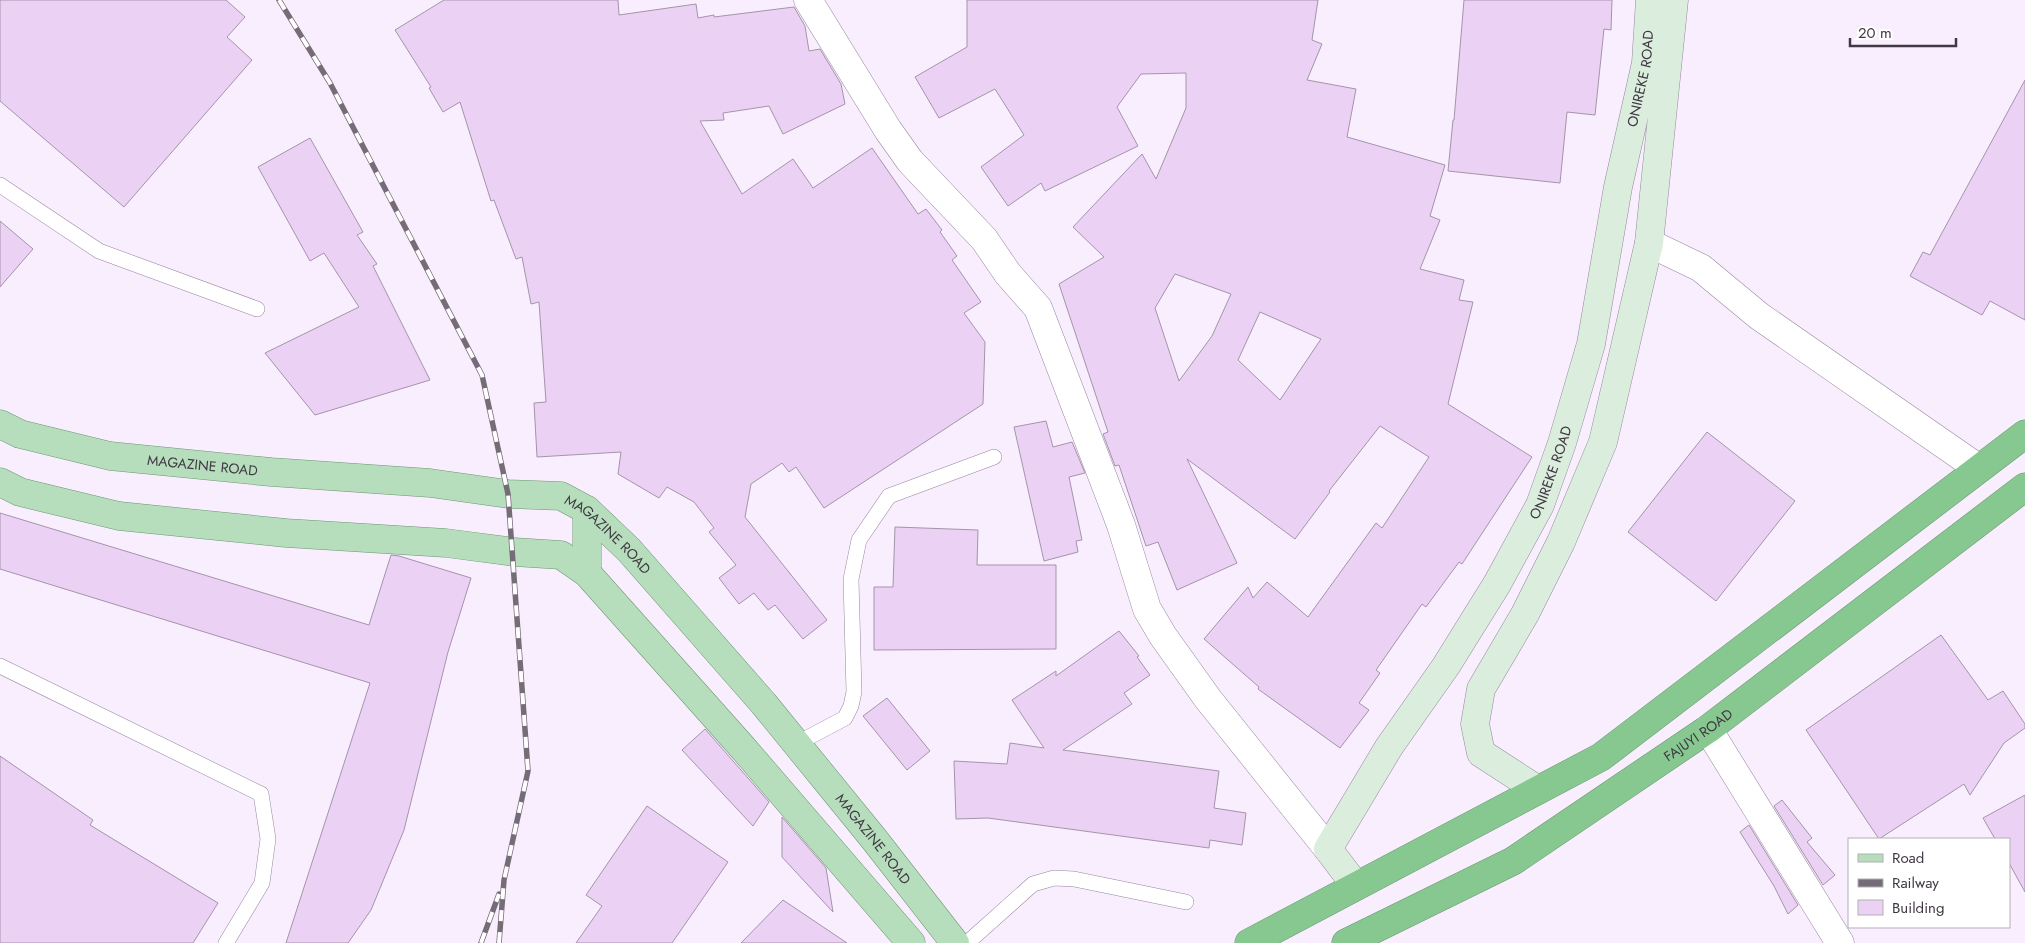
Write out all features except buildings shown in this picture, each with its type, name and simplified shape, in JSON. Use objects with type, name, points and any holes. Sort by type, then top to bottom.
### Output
[{"type":"highway","points":[[1249,943],[1601,757],[2025,434]]},
{"type":"highway","name":"FAJUYI ROAD","points":[[1346,943],[1513,861],[1708,729],[2025,487]]},
{"type":"main road","name":"ONIREKE ROAD","points":[[1328,849],[1389,747],[1446,666],[1497,584],[1540,505],[1562,443],[1591,344],[1618,187],[1646,63],[1650,0]]},
{"type":"main road","name":"ONIREKE ROAD","points":[[1538,790],[1480,753],[1475,724],[1481,689],[1525,614],[1557,550],[1603,442],[1649,243],[1674,0]]},
{"type":"main road","name":"MAGAZINE ROAD","points":[[0,424],[20,434],[110,456],[271,472],[430,483],[508,494],[561,496],[587,510],[629,550],[764,704],[955,943]]},
{"type":"main road","points":[[0,482],[20,492],[119,516],[286,533],[446,543],[514,552],[561,555],[587,573],[743,748],[911,943]]},
{"type":"main road","points":[[587,510],[587,573]]},
{"type":"main road","points":[[1328,849],[1356,886]]},
{"type":"street","points":[[808,0],[888,130],[910,161],[984,239],[1008,274],[1038,308],[1122,524],[1147,609],[1163,636],[1208,699],[1328,849]]},
{"type":"street","points":[[1649,243],[1701,268],[1759,316],[1978,468]]},
{"type":"street","points":[[1708,729],[1840,943]]},
{"type":"lane","points":[[0,185],[98,251],[257,309]]},
{"type":"lane","points":[[796,744],[845,718],[852,706],[854,692],[852,579],[858,540],[889,496],[994,457]]},
{"type":"lane","points":[[0,666],[261,794],[268,839],[262,883],[226,943]]},
{"type":"lane","points":[[967,943],[1033,884],[1054,878],[1074,880],[1186,902]]},
{"type":"railway","points":[[279,0],[330,83],[482,375],[508,494],[528,771],[504,880],[499,943]]},
{"type":"railway","points":[[481,943],[499,894]]}]
